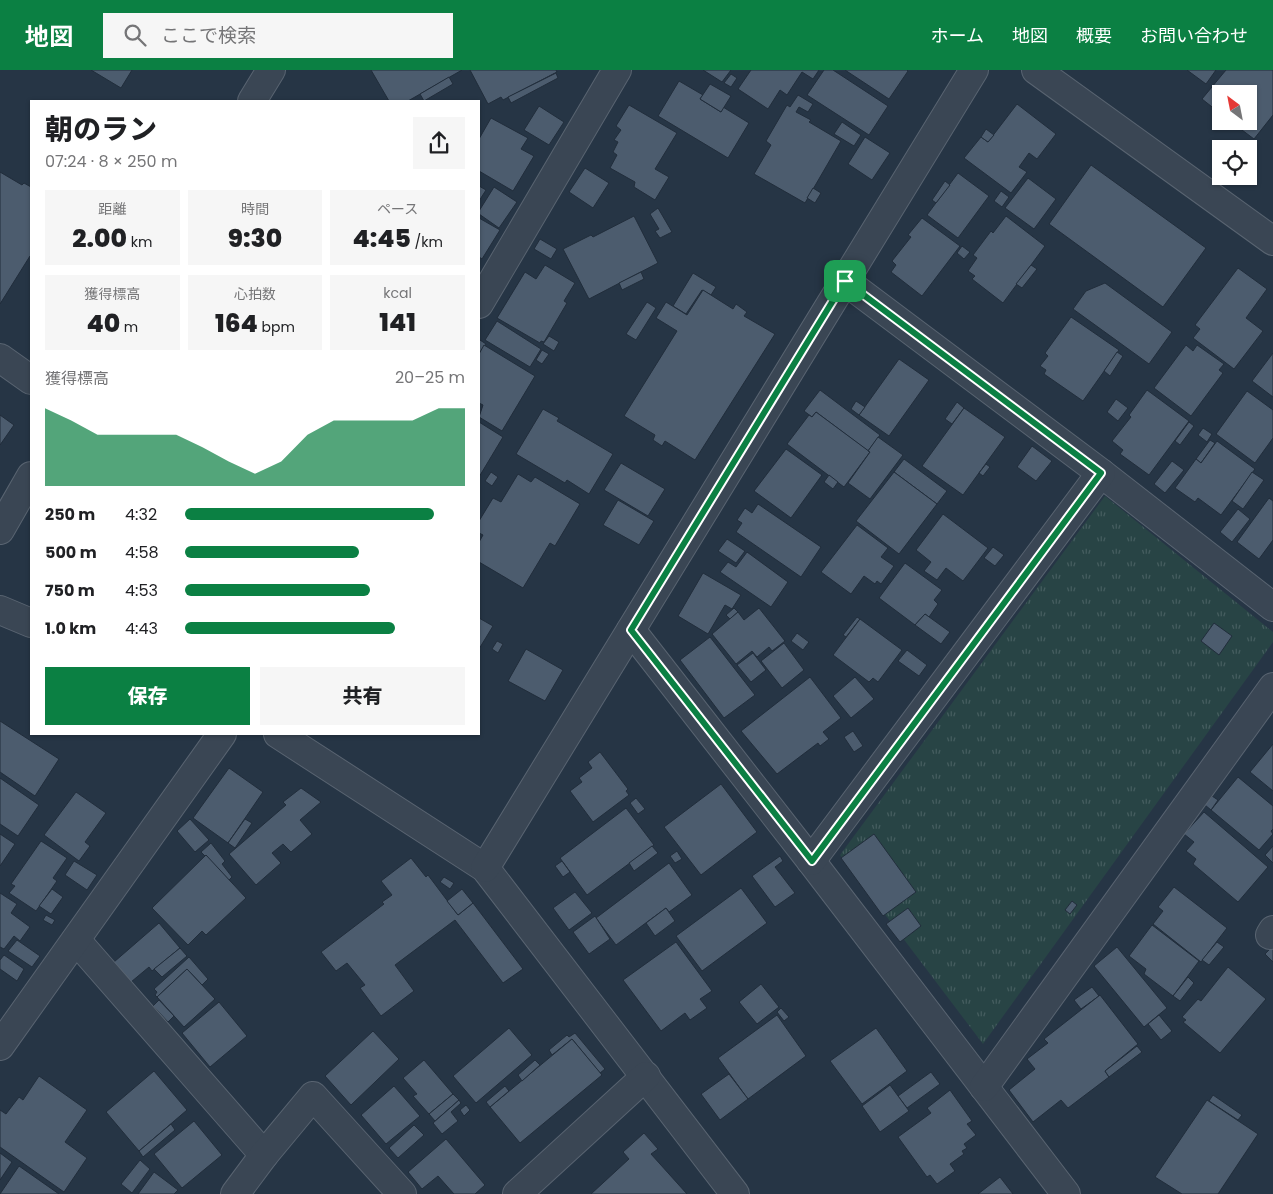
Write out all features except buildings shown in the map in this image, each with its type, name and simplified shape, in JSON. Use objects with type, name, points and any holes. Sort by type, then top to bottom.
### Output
[{"type":"street","points":[[253,100],[271,70]]},
{"type":"street","points":[[480,302],[617,70]]},
{"type":"street","points":[[485,868],[974,70]]},
{"type":"street","points":[[1036,70],[1273,241]]},
{"type":"street","points":[[845,281],[1101,473],[1273,607]]},
{"type":"street","points":[[0,358],[30,379]]},
{"type":"street","points":[[812,861],[1101,473]]},
{"type":"street","points":[[0,530],[30,478]]},
{"type":"street","points":[[0,610],[30,623]]},
{"type":"street","points":[[631,630],[812,861],[1066,1194]]},
{"type":"street","points":[[984,1087],[1273,687]]},
{"type":"street","points":[[0,1046],[221,735]]},
{"type":"street","points":[[280,735],[485,868],[735,1194]]},
{"type":"street","points":[[76,940],[264,1155]]},
{"type":"street","points":[[517,1194],[646,1076]]},
{"type":"street","points":[[235,1194],[312,1096],[402,1194]]},
{"type":"green space","points":[[1105,496],[1273,632],[1273,642],[983,1044],[840,855]]},
{"type":"route","points":[[845,281],[1101,473],[812,861],[631,630],[845,281]]}]
